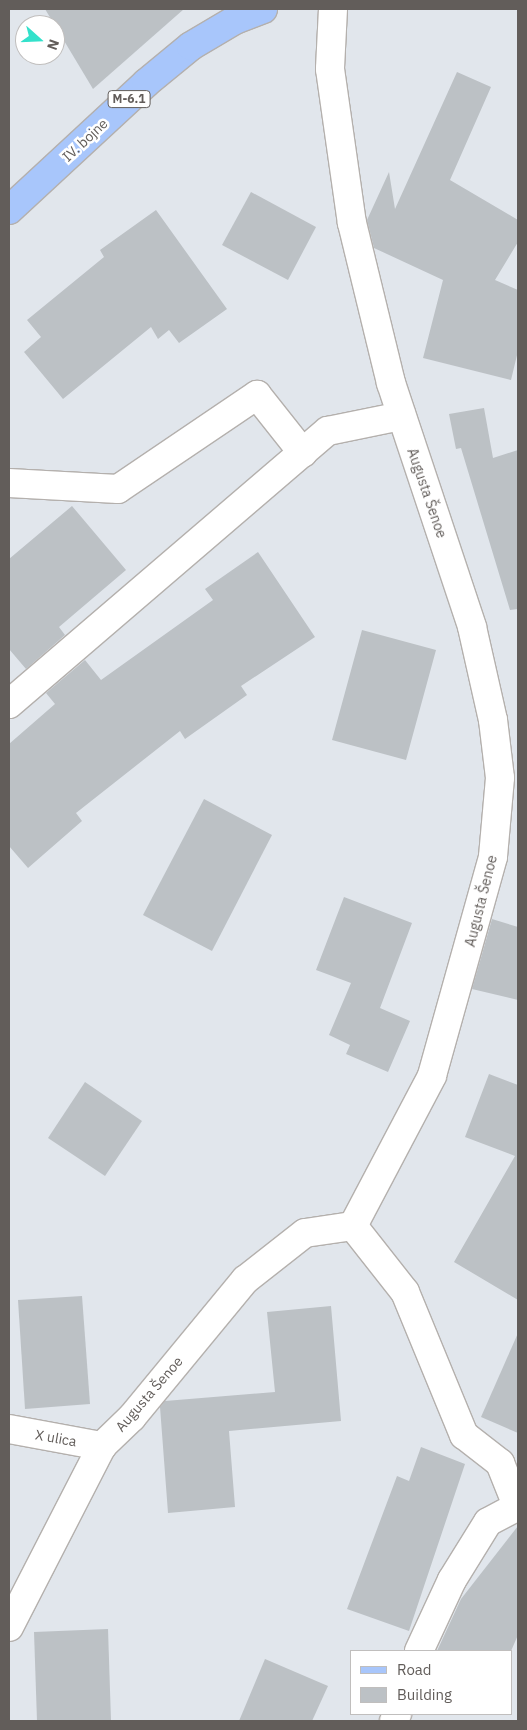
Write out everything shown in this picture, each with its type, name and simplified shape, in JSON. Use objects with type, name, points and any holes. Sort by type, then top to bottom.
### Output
[{"type":"main road","name":"IV. bojne","points":[[9,210],[146,83],[191,46],[235,20],[264,9]]},
{"type":"street","name":"Augusta Šenoe","points":[[9,1627],[102,1446],[132,1417],[245,1280],[305,1233],[353,1226],[432,1076],[494,857],[500,778],[493,720],[472,627],[401,416],[352,223],[330,69],[333,9]]},
{"type":"street","points":[[9,483],[118,489],[257,395],[303,453]]},
{"type":"street","points":[[9,704],[328,431],[401,416]]},
{"type":"street","points":[[353,1226],[405,1292],[464,1435],[500,1463],[518,1507],[488,1522],[452,1580],[419,1650]]},
{"type":"street","name":"X ulica","points":[[9,1429],[102,1446]]},
{"type":"building","points":[[45,9],[184,9],[93,89],[65,42],[65,15],[49,15]]},
{"type":"building","points":[[457,72],[491,87],[450,180],[518,220],[518,242],[495,280],[518,290],[518,351],[511,380],[423,358],[443,280],[374,248],[367,220],[389,172],[395,209]]},
{"type":"building","points":[[251,192],[316,227],[288,280],[222,245]]},
{"type":"building","points":[[156,210],[227,309],[179,343],[169,330],[158,339],[151,327],[63,399],[24,352],[41,337],[27,320],[104,257],[100,250]]},
{"type":"building","points":[[484,408],[493,458],[518,450],[518,609],[510,610],[461,448],[456,449],[449,414]]},
{"type":"building","points":[[72,506],[126,570],[59,627],[65,635],[26,669],[9,649],[9,559]]},
{"type":"building","points":[[258,552],[315,637],[241,686],[247,695],[185,739],[180,731],[76,813],[82,821],[28,868],[9,846],[9,744],[55,704],[46,693],[85,660],[101,680],[213,600],[205,589]]},
{"type":"building","points":[[362,630],[436,650],[406,760],[332,740]]},
{"type":"building","points":[[204,799],[272,835],[212,951],[143,915]]},
{"type":"building","points":[[344,897],[412,923],[380,1008],[410,1021],[388,1072],[346,1054],[350,1045],[329,1035],[351,983],[316,970]]},
{"type":"building","points":[[492,919],[518,927],[518,1000],[472,989]]},
{"type":"building","points":[[489,1074],[518,1085],[518,1300],[454,1262],[515,1156],[465,1137]]},
{"type":"building","points":[[85,1082],[142,1121],[105,1176],[48,1138]]},
{"type":"building","points":[[82,1296],[90,1404],[25,1409],[18,1300]]},
{"type":"building","points":[[331,1306],[341,1421],[229,1431],[235,1507],[168,1513],[160,1407],[165,1401],[275,1392],[267,1312]]},
{"type":"building","points":[[518,1333],[518,1433],[481,1417]]},
{"type":"building","points":[[421,1447],[465,1464],[409,1631],[347,1609],[397,1476],[409,1481]]},
{"type":"building","points":[[518,1526],[518,1635],[511,1650],[437,1650],[461,1599]]},
{"type":"building","points":[[108,1629],[111,1721],[37,1721],[34,1632]]},
{"type":"building","points":[[265,1659],[328,1686],[312,1721],[239,1721]]}]
